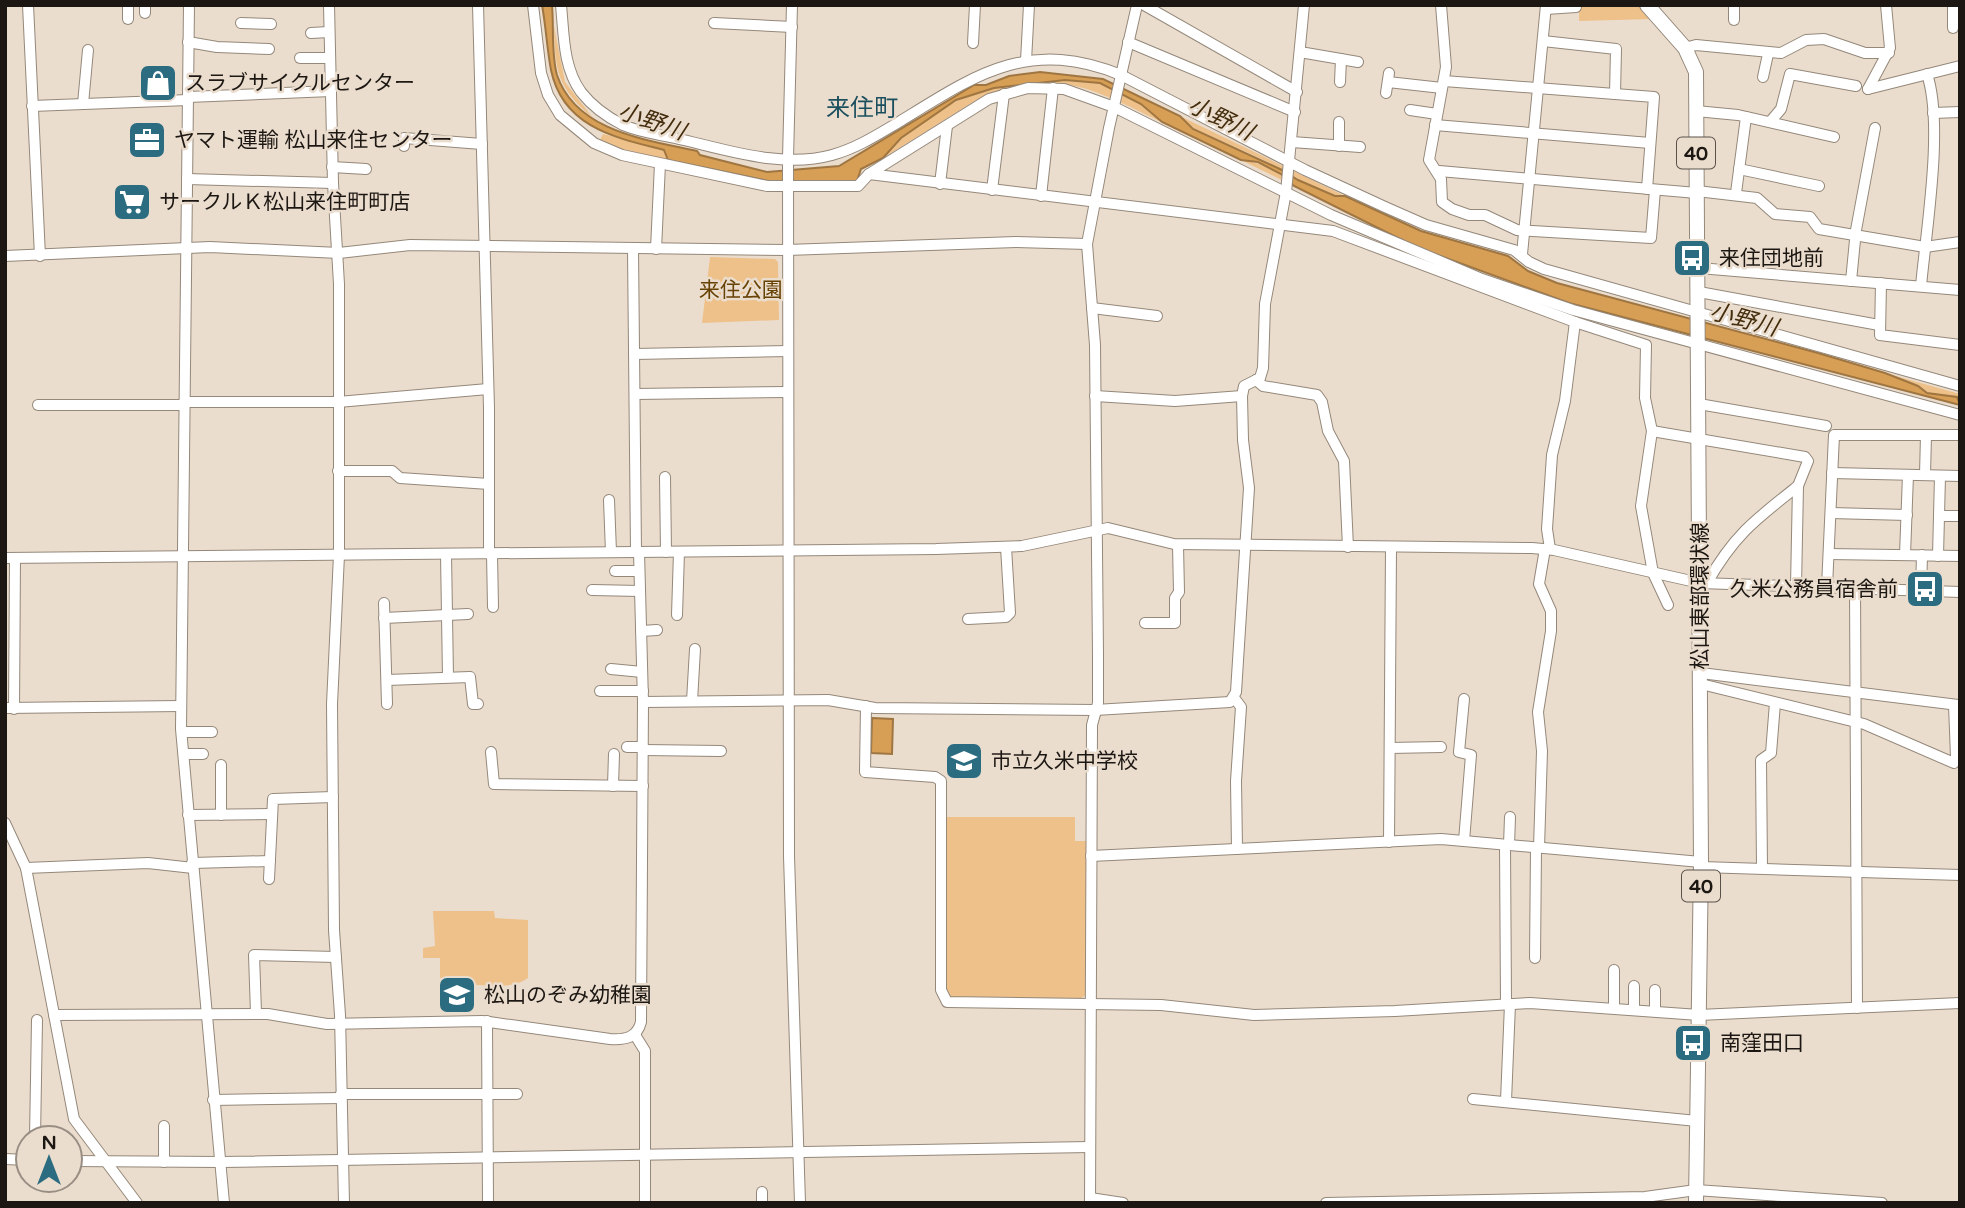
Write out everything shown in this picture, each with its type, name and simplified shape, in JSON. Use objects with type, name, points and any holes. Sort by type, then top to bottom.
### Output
[{"type":"main road","name":"松山東部環状線","points":[[1647,5],[1685,48],[1696,72],[1699,404],[1704,583],[1696,1196]]},
{"type":"street","points":[[29,5],[40,256]]},
{"type":"street","points":[[128,5],[128,19]]},
{"type":"street","points":[[189,5],[181,706],[205,1014],[222,1162],[224,1203]]},
{"type":"street","points":[[329,5],[332,183],[339,253],[339,555],[332,704],[344,1203]]},
{"type":"street","points":[[478,5],[493,607]]},
{"type":"street","points":[[533,5],[541,73],[548,95],[560,115],[594,143],[622,155],[738,181],[788,187],[858,186],[869,174],[947,125],[1004,94],[1028,88],[1078,92],[1114,106],[1404,248],[1482,279],[1573,310],[1960,415]]},
{"type":"street","points":[[561,5],[566,56],[574,81],[594,106],[625,126],[737,152],[788,160],[830,156],[865,143],[982,72],[1026,61],[1076,62],[1120,77],[1305,170],[1426,225],[1522,254],[1529,262],[1544,269],[1699,316],[1960,386]]},
{"type":"street","points":[[792,5],[788,160],[789,856],[800,1203]]},
{"type":"street","points":[[973,43],[975,5]]},
{"type":"street","points":[[1026,61],[1029,5]]},
{"type":"street","points":[[1123,1203],[1090,1201],[1092,725],[1096,710],[1096,530],[1095,396],[1087,244],[1093,203],[1137,5]]},
{"type":"street","points":[[1144,5],[1297,92]]},
{"type":"street","points":[[1237,849],[1236,781],[1241,707],[1235,699],[1249,488],[1243,440],[1242,396],[1244,386],[1260,378],[1263,368],[1265,304],[1290,162],[1304,5]]},
{"type":"street","points":[[1387,83],[1443,85],[1538,87],[1654,97],[1650,143],[1651,238],[1536,229],[1524,231],[1485,215],[1469,215],[1446,206],[1440,197],[1439,171],[1429,160],[1443,85],[1447,49],[1441,5]]},
{"type":"street","points":[[1734,5],[1734,20]]},
{"type":"street","points":[[1886,5],[1889,53],[1868,89],[1960,66]]},
{"type":"street","points":[[1953,5],[1953,28]]},
{"type":"street","points":[[1522,254],[1546,7],[1576,7]]},
{"type":"street","points":[[188,42],[217,47],[266,49],[267,24],[241,23]]},
{"type":"street","points":[[714,23],[792,27]]},
{"type":"street","points":[[311,33],[329,32]]},
{"type":"street","points":[[1685,48],[1696,45],[1768,54],[1781,53],[1815,39],[1843,43],[1866,53],[1889,53]]},
{"type":"street","points":[[1543,41],[1616,49],[1615,94]]},
{"type":"street","points":[[1128,42],[1295,112]]},
{"type":"street","points":[[83,104],[88,50]]},
{"type":"street","points":[[1300,52],[1358,62]]},
{"type":"street","points":[[1763,77],[1768,54]]},
{"type":"street","points":[[300,58],[330,58]]},
{"type":"street","points":[[1340,59],[1340,82]]},
{"type":"street","points":[[1770,122],[1781,109],[1790,74],[1856,86]]},
{"type":"street","points":[[1921,286],[1931,178],[1933,113],[1933,92],[1927,74]]},
{"type":"street","points":[[1041,196],[1053,88]]},
{"type":"street","points":[[32,106],[331,91]]},
{"type":"street","points":[[992,190],[1004,94]]},
{"type":"street","points":[[1410,110],[1436,119],[1534,133],[1650,143]]},
{"type":"street","points":[[1696,111],[1746,117],[1834,137]]},
{"type":"street","points":[[1933,113],[1960,112]]},
{"type":"street","points":[[1736,193],[1746,117]]},
{"type":"street","points":[[1339,122],[1339,145]]},
{"type":"street","points":[[940,184],[947,125]]},
{"type":"street","points":[[1851,281],[1855,236],[1875,128]]},
{"type":"street","points":[[404,146],[404,138],[482,144]]},
{"type":"street","points":[[1292,142],[1360,147]]},
{"type":"street","points":[[656,249],[660,164]]},
{"type":"street","points":[[332,167],[366,169]]},
{"type":"street","points":[[1739,169],[1819,186]]},
{"type":"street","points":[[1439,171],[1651,189],[1736,193],[1757,198],[1775,214],[1805,215],[1819,229],[1925,247],[1960,242]]},
{"type":"street","points":[[869,174],[1341,234],[1575,322],[1646,345],[1645,398],[1652,431],[1641,495],[1644,535],[1653,573],[1668,605]]},
{"type":"street","points":[[187,179],[332,183]]},
{"type":"street","points":[[5,256],[186,248],[339,253],[410,245],[788,250],[944,244],[1087,244]]},
{"type":"street","points":[[54,1015],[256,1013],[340,1024],[487,1021],[610,1039],[621,1040],[635,1035],[641,1022],[643,696],[637,552],[633,249]]},
{"type":"street","points":[[1699,268],[1960,290]]},
{"type":"street","points":[[1881,283],[1880,335],[1960,345]]},
{"type":"street","points":[[1699,292],[1879,325]]},
{"type":"street","points":[[1092,309],[1157,316]]},
{"type":"street","points":[[1535,958],[1542,751],[1538,712],[1551,631],[1551,611],[1539,583],[1548,549],[1552,456],[1565,401],[1575,322]]},
{"type":"street","points":[[634,354],[788,351]]},
{"type":"street","points":[[1256,380],[1263,386],[1317,395],[1322,402],[1328,431],[1344,461],[1348,547]]},
{"type":"street","points":[[38,405],[338,402],[488,389]]},
{"type":"street","points":[[635,394],[788,392]]},
{"type":"street","points":[[1095,396],[1175,401],[1242,396]]},
{"type":"street","points":[[1699,404],[1826,426]]},
{"type":"street","points":[[1652,431],[1805,457],[1808,461],[1798,486],[1796,586]]},
{"type":"street","points":[[1827,587],[1834,435],[1960,435]]},
{"type":"street","points":[[1925,475],[1926,435]]},
{"type":"street","points":[[338,471],[392,471],[400,478],[489,484]]},
{"type":"street","points":[[1832,473],[1960,476]]},
{"type":"street","points":[[1905,555],[1908,475]]},
{"type":"street","points":[[1938,556],[1940,476]]},
{"type":"street","points":[[665,477],[666,552]]},
{"type":"street","points":[[1704,583],[1724,552],[1743,530],[1798,486]]},
{"type":"street","points":[[609,500],[611,552]]},
{"type":"street","points":[[1830,513],[1907,515]]},
{"type":"street","points":[[1939,516],[1960,516]]},
{"type":"street","points":[[181,706],[10,709],[10,558],[1006,547],[1096,530],[1120,530],[1178,545],[1548,549],[1704,583],[1960,592]]},
{"type":"street","points":[[1145,624],[1175,623],[1175,598],[1179,592],[1178,545]]},
{"type":"street","points":[[968,619],[1006,617],[1010,613],[1006,547]]},
{"type":"street","points":[[1389,842],[1391,548]]},
{"type":"street","points":[[677,615],[679,551]]},
{"type":"street","points":[[446,554],[448,677]]},
{"type":"street","points":[[1829,554],[1960,556]]},
{"type":"street","points":[[1921,591],[1922,555]]},
{"type":"street","points":[[615,572],[639,572]]},
{"type":"street","points":[[1855,588],[1857,1008]]},
{"type":"street","points":[[592,590],[640,591]]},
{"type":"street","points":[[384,604],[387,704]]},
{"type":"street","points":[[384,618],[468,614]]},
{"type":"street","points":[[641,631],[657,631]]},
{"type":"street","points":[[692,701],[695,649]]},
{"type":"street","points":[[611,669],[642,672]]},
{"type":"street","points":[[387,680],[470,677],[473,704],[478,704]]},
{"type":"street","points":[[1701,679],[1857,692],[1957,705],[1956,757],[1954,763],[1857,723],[1775,703],[1701,679]]},
{"type":"street","points":[[600,691],[692,701],[828,700],[866,706],[1096,710],[1230,702],[1235,699]]},
{"type":"street","points":[[1464,699],[1459,752],[1471,755],[1464,841]]},
{"type":"street","points":[[1762,869],[1761,760],[1771,753],[1775,703]]},
{"type":"street","points":[[866,706],[865,772],[935,777],[942,781],[943,998],[952,1004],[1161,1005],[1254,1014],[1395,1012],[1508,1004],[1614,1008],[1699,1015],[1960,1003]]},
{"type":"street","points":[[182,732],[212,732]]},
{"type":"street","points":[[627,747],[721,751]]},
{"type":"street","points":[[1390,748],[1441,747]]},
{"type":"street","points":[[491,752],[494,784],[643,786]]},
{"type":"street","points":[[184,754],[203,754]]},
{"type":"street","points":[[613,786],[614,754]]},
{"type":"street","points":[[221,765],[221,815]]},
{"type":"street","points":[[269,879],[273,799],[333,797]]},
{"type":"street","points":[[188,815],[272,814]]},
{"type":"street","points":[[1506,1101],[1507,845],[1510,817]]},
{"type":"street","points":[[5,823],[26,869],[74,1119],[137,1203]]},
{"type":"street","points":[[1091,856],[1464,841],[1701,865],[1960,875]]},
{"type":"street","points":[[26,869],[270,861]]},
{"type":"street","points":[[256,1013],[254,955],[336,957]]},
{"type":"street","points":[[1614,970],[1614,1008]]},
{"type":"street","points":[[1634,986],[1634,1010]]},
{"type":"street","points":[[1655,990],[1656,1011]]},
{"type":"street","points":[[35,1124],[37,1020]]},
{"type":"street","points":[[487,1021],[488,1203]]},
{"type":"street","points":[[635,1035],[645,1051],[645,1203]]},
{"type":"street","points":[[213,1100],[517,1094]]},
{"type":"street","points":[[1473,1099],[1697,1121]]},
{"type":"street","points":[[164,1126],[164,1162]]},
{"type":"street","points":[[84,1161],[799,1154],[1090,1147]]},
{"type":"street","points":[[1326,1203],[1544,1201],[1696,1196],[1882,1203]]},
{"type":"green space","points":[[1579,5],[1639,5],[1653,19],[1579,21]]},
{"type":"green space","points":[[554,26],[565,82],[593,118],[572,97],[560,78],[555,55]]},
{"type":"green space","points":[[1065,80],[1100,83],[1141,104],[1161,122],[1090,90],[1045,82]]},
{"type":"green space","points":[[1010,86],[978,99],[883,158],[909,132],[940,110],[974,94]]},
{"type":"green space","points":[[1180,116],[1345,196],[1328,194],[1311,187],[1258,158],[1191,127]]},
{"type":"green space","points":[[603,134],[664,150],[668,160],[618,148],[600,140]]},
{"type":"green space","points":[[1241,160],[1270,168],[1294,186]]},
{"type":"green space","name":"来住公園","points":[[710,257],[775,259],[778,262],[779,320],[702,323]]},
{"type":"green space","points":[[1885,373],[1960,394],[1960,399],[1927,393],[1918,386]]},
{"type":"green space","points":[[944,817],[1075,817],[1075,841],[1086,841],[1087,994],[1080,999],[950,1001],[944,990]]},
{"type":"green space","points":[[433,911],[494,911],[495,918],[528,920],[528,978],[513,984],[496,986],[460,984],[459,977],[440,978],[440,958],[423,958],[423,948],[435,946]]},
{"type":"shaded area","points":[[542,5],[552,5],[555,67],[566,94],[580,109],[597,121],[636,137],[697,151],[700,155],[767,172],[839,166],[974,85],[986,85],[1009,76],[1040,72],[1103,79],[1180,116],[1193,129],[1298,180],[1335,196],[1345,196],[1421,231],[1508,256],[1528,271],[1557,283],[1885,373],[1918,386],[1927,393],[1957,397],[1960,405],[1569,303],[1416,247],[1294,186],[1281,174],[1258,162],[1241,160],[1162,122],[1141,104],[1100,83],[1065,80],[994,88],[956,100],[901,138],[883,158],[861,169],[857,181],[773,182],[668,160],[664,150],[611,135],[580,118],[567,105],[557,90],[551,70]]},
{"type":"shaded area","points":[[872,718],[893,719],[892,754],[871,753]]},
{"type":"place","name":"スラブサイクルセンター","points":[[158,83]]},
{"type":"place","name":"ヤマト運輸 松山来住センター","points":[[147,140]]},
{"type":"place","name":"サークルＫ松山来住町町店","points":[[132,202]]},
{"type":"place","name":"来住団地前","points":[[1692,258]]},
{"type":"place","name":"久米公務員宿舎前","points":[[1925,589]]},
{"type":"place","name":"市立久米中学校","points":[[964,761]]},
{"type":"place","name":"松山のぞみ幼稚園","points":[[457,995]]},
{"type":"place","name":"南窪田口","points":[[1693,1043]]},
{"type":"district","name":"来住町","points":[[862,108]]},
{"type":"water label","name":"小野川","points":[[1221,118]]},
{"type":"water label","name":"小野川","points":[[652,121]]},
{"type":"water label","name":"小野川","points":[[1744,319]]}]
